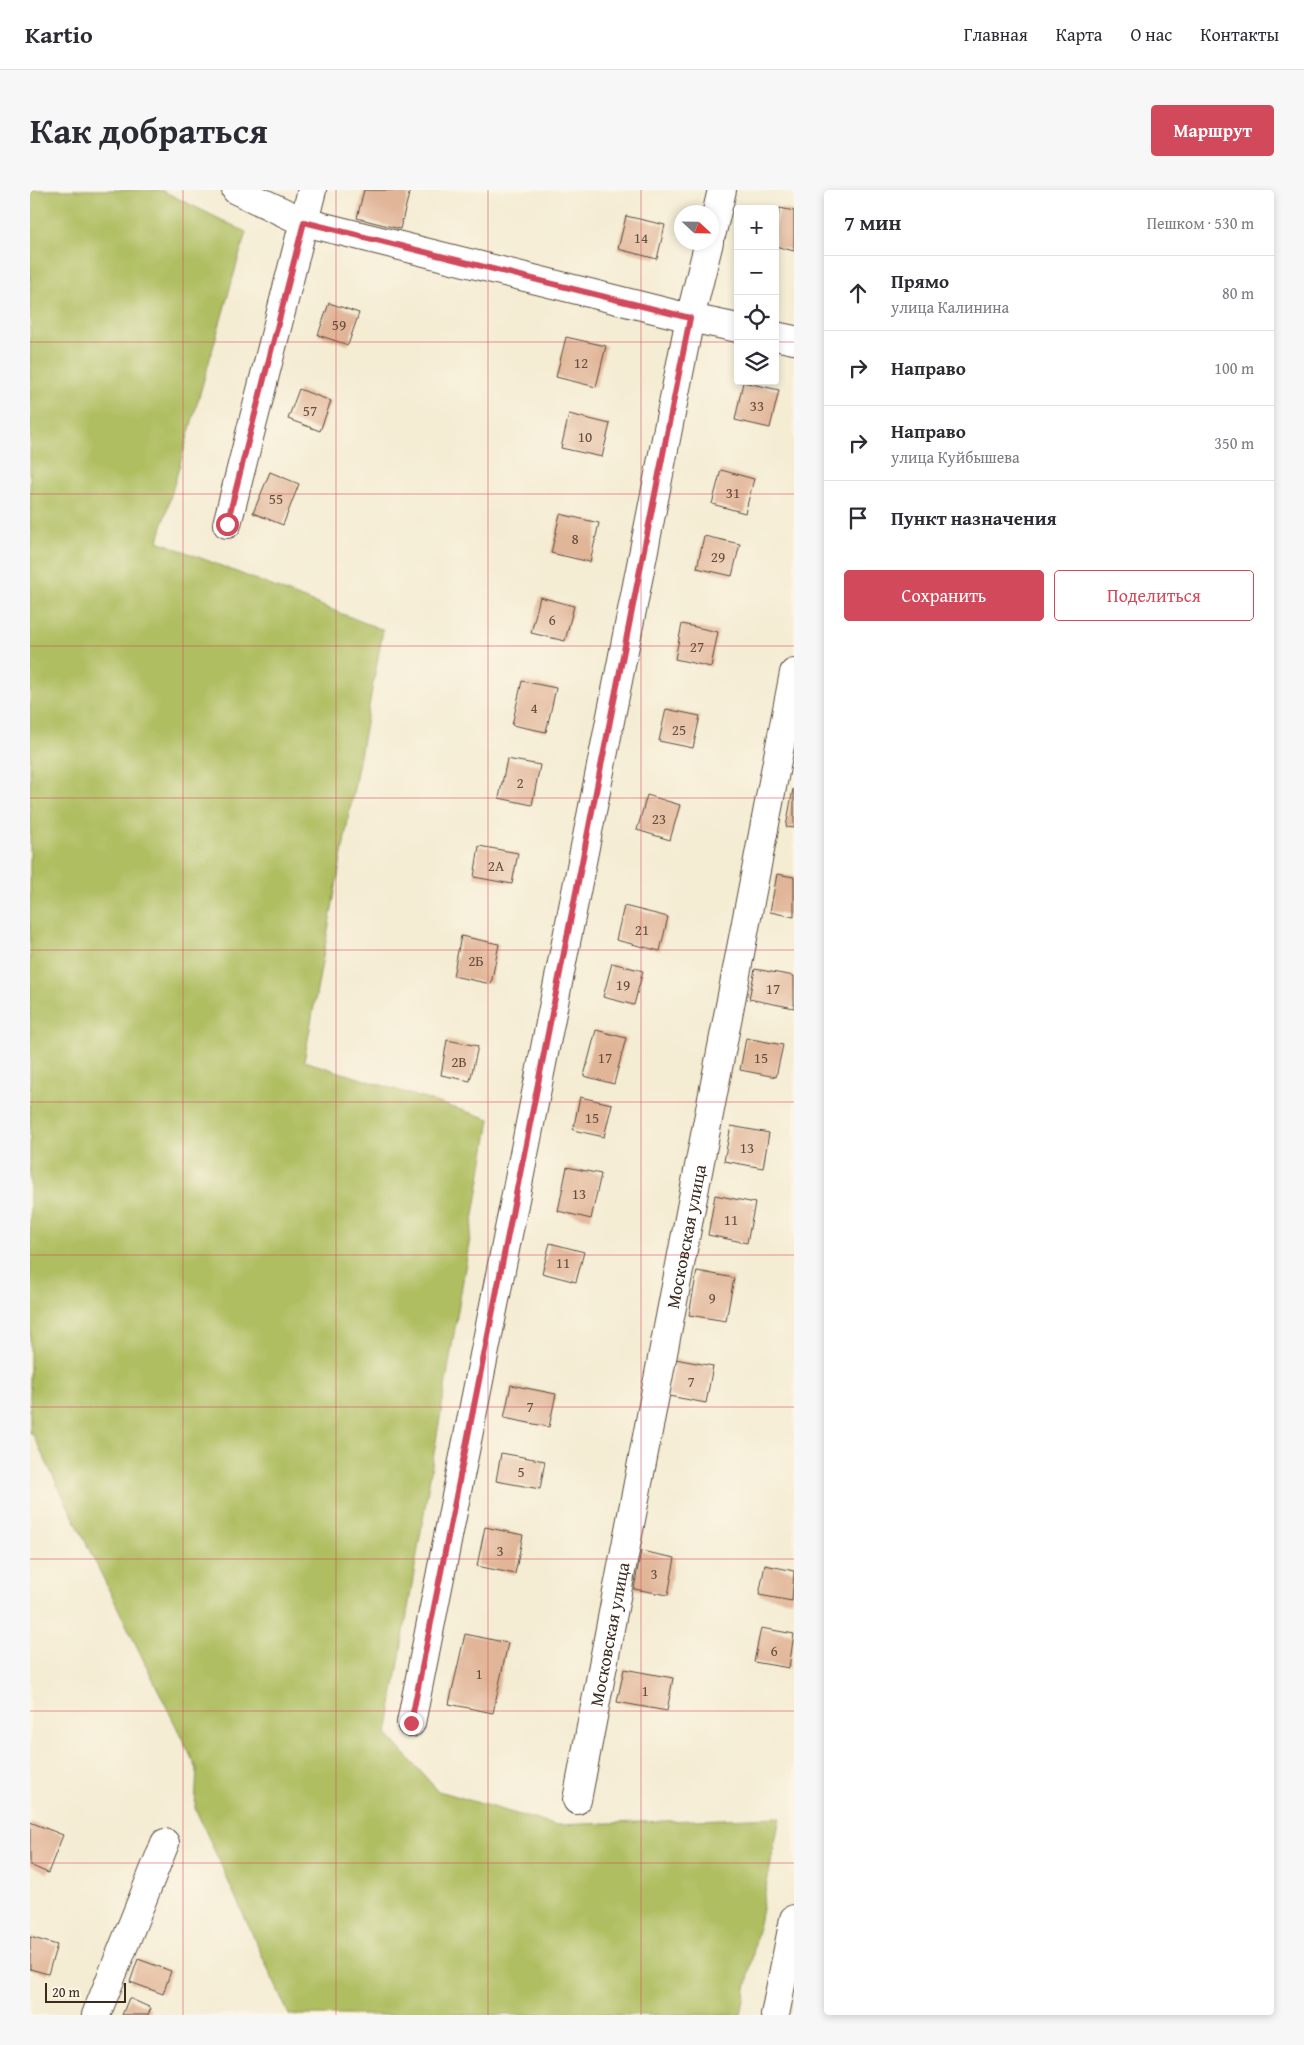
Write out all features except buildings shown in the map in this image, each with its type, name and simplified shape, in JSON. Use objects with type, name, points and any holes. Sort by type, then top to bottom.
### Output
[{"type":"street","points":[[236,190],[304,222],[690,318],[734,327]]},
{"type":"street","points":[[227,524],[312,190]]},
{"type":"street","points":[[718,205],[722,190]]},
{"type":"street","points":[[411,1723],[690,318],[707,250]]},
{"type":"street","points":[[779,337],[794,340]]},
{"type":"street","name":"Московская улица","points":[[577,1800],[794,673]]},
{"type":"street","points":[[96,2015],[165,1843]]},
{"type":"street","points":[[775,2015],[794,1919]]},
{"type":"green space","points":[[30,190],[161,190],[246,232],[158,541],[383,630],[304,1061],[490,1119],[387,1734],[438,1791],[554,1825],[780,1817],[741,2015],[289,2015],[195,1808],[197,1769],[32,1433],[30,1433]]},
{"type":"route","points":[[227,524],[304,222],[690,318],[411,1723]]}]
